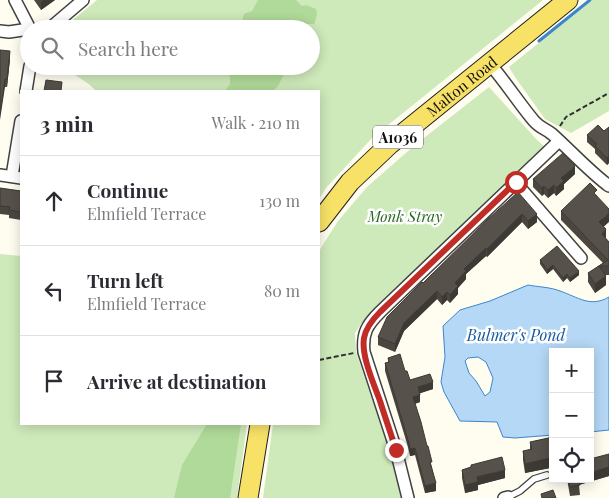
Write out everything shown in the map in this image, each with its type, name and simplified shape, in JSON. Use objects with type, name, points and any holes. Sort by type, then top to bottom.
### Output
[{"type":"main road","name":"Malton Road","points":[[320,221],[350,182],[383,151],[568,0]]},
{"type":"main road","points":[[248,498],[260,425]]},
{"type":"street","points":[[15,0],[25,20]]},
{"type":"street","points":[[59,20],[83,0]]},
{"type":"street","points":[[0,31],[20,30]]},
{"type":"street","points":[[489,63],[535,122],[550,132],[609,186]]},
{"type":"street","points":[[26,90],[29,75]]},
{"type":"street","points":[[0,175],[17,177],[20,134]]},
{"type":"street","points":[[408,498],[396,450],[364,352],[366,328],[372,320],[559,141]]},
{"type":"street","points":[[516,182],[581,258]]},
{"type":"lane","points":[[506,498],[520,492],[534,479],[547,475]]},
{"type":"path","points":[[550,132],[560,127],[566,117],[609,93]]},
{"type":"path","points":[[320,360],[364,352]]},
{"type":"green space","points":[[97,0],[543,0],[372,138],[326,188],[320,197],[320,90],[95,90],[75,75],[320,75],[320,20],[73,20]]},
{"type":"green space","points":[[258,0],[296,0],[302,6],[306,5],[316,9],[317,15],[315,20],[242,20],[244,14],[252,11]]},
{"type":"green space","points":[[592,0],[609,0],[609,111],[571,133],[545,119],[509,67]]},
{"type":"green space","points":[[284,75],[274,90],[226,90],[230,84],[230,76]]},
{"type":"green space","name":"Monk Stray","points":[[489,87],[547,149],[401,285],[361,324],[355,333],[356,352],[387,443],[401,498],[263,498],[273,425],[320,425],[320,249],[338,221],[367,187],[415,145]]},
{"type":"green space","points":[[0,254],[20,256],[20,425],[247,425],[237,498],[0,498]]},
{"type":"green space","points":[[206,425],[241,425],[230,498],[174,498],[182,465]]},
{"type":"water","name":"Bulmer's Pond","points":[[528,285],[556,290],[590,302],[596,302],[609,297],[609,430],[594,432],[594,348],[549,348],[549,435],[503,437],[497,422],[460,421],[444,392],[441,382],[445,357],[443,326],[460,310],[490,301]],"holes":[[[478,357],[486,362],[493,378],[490,392],[485,396],[469,373],[465,361],[468,358]]]},
{"type":"building","points":[[0,50],[10,51],[7,79],[5,79],[0,112]]},
{"type":"building","points":[[46,80],[62,82],[61,90],[44,90]]},
{"type":"building","points":[[598,125],[604,131],[609,127],[609,156],[607,158],[595,146],[597,144],[587,135]]},
{"type":"building","points":[[563,153],[575,166],[561,178],[564,181],[556,188],[554,185],[548,190],[544,186],[542,188],[533,179]]},
{"type":"building","points":[[590,183],[597,190],[594,193],[609,209],[609,213],[599,222],[606,229],[602,234],[609,242],[609,266],[599,266],[606,276],[595,284],[588,273],[608,260],[561,211]]},
{"type":"building","points":[[0,188],[20,191],[20,212],[9,210],[10,207],[0,206]]},
{"type":"building","points":[[518,192],[537,214],[528,221],[522,214],[464,269],[466,271],[455,283],[458,286],[450,295],[447,292],[442,297],[437,291],[404,323],[395,344],[378,337],[387,317]]},
{"type":"building","points":[[557,246],[579,271],[570,278],[567,274],[563,278],[553,265],[547,270],[540,260]]},
{"type":"building","points":[[400,354],[410,380],[430,374],[433,382],[418,387],[420,395],[413,397],[428,446],[436,483],[425,486],[415,448],[410,449],[385,363],[389,362],[388,358]]},
{"type":"building","points":[[549,438],[549,458],[525,464],[523,451],[532,449],[530,442]]},
{"type":"building","points":[[609,454],[609,467],[594,472],[594,458]]},
{"type":"building","points":[[502,457],[505,470],[477,477],[478,482],[465,485],[462,470],[471,467],[471,465]]},
{"type":"building","points":[[569,483],[579,483],[580,485],[570,487]]},
{"type":"building","points":[[553,490],[556,498],[542,498],[541,494]]},
{"type":"waterway","points":[[539,41],[590,0]]},
{"type":"route","points":[[396,450],[364,352],[363,344],[366,328],[380,312],[516,182]]}]
